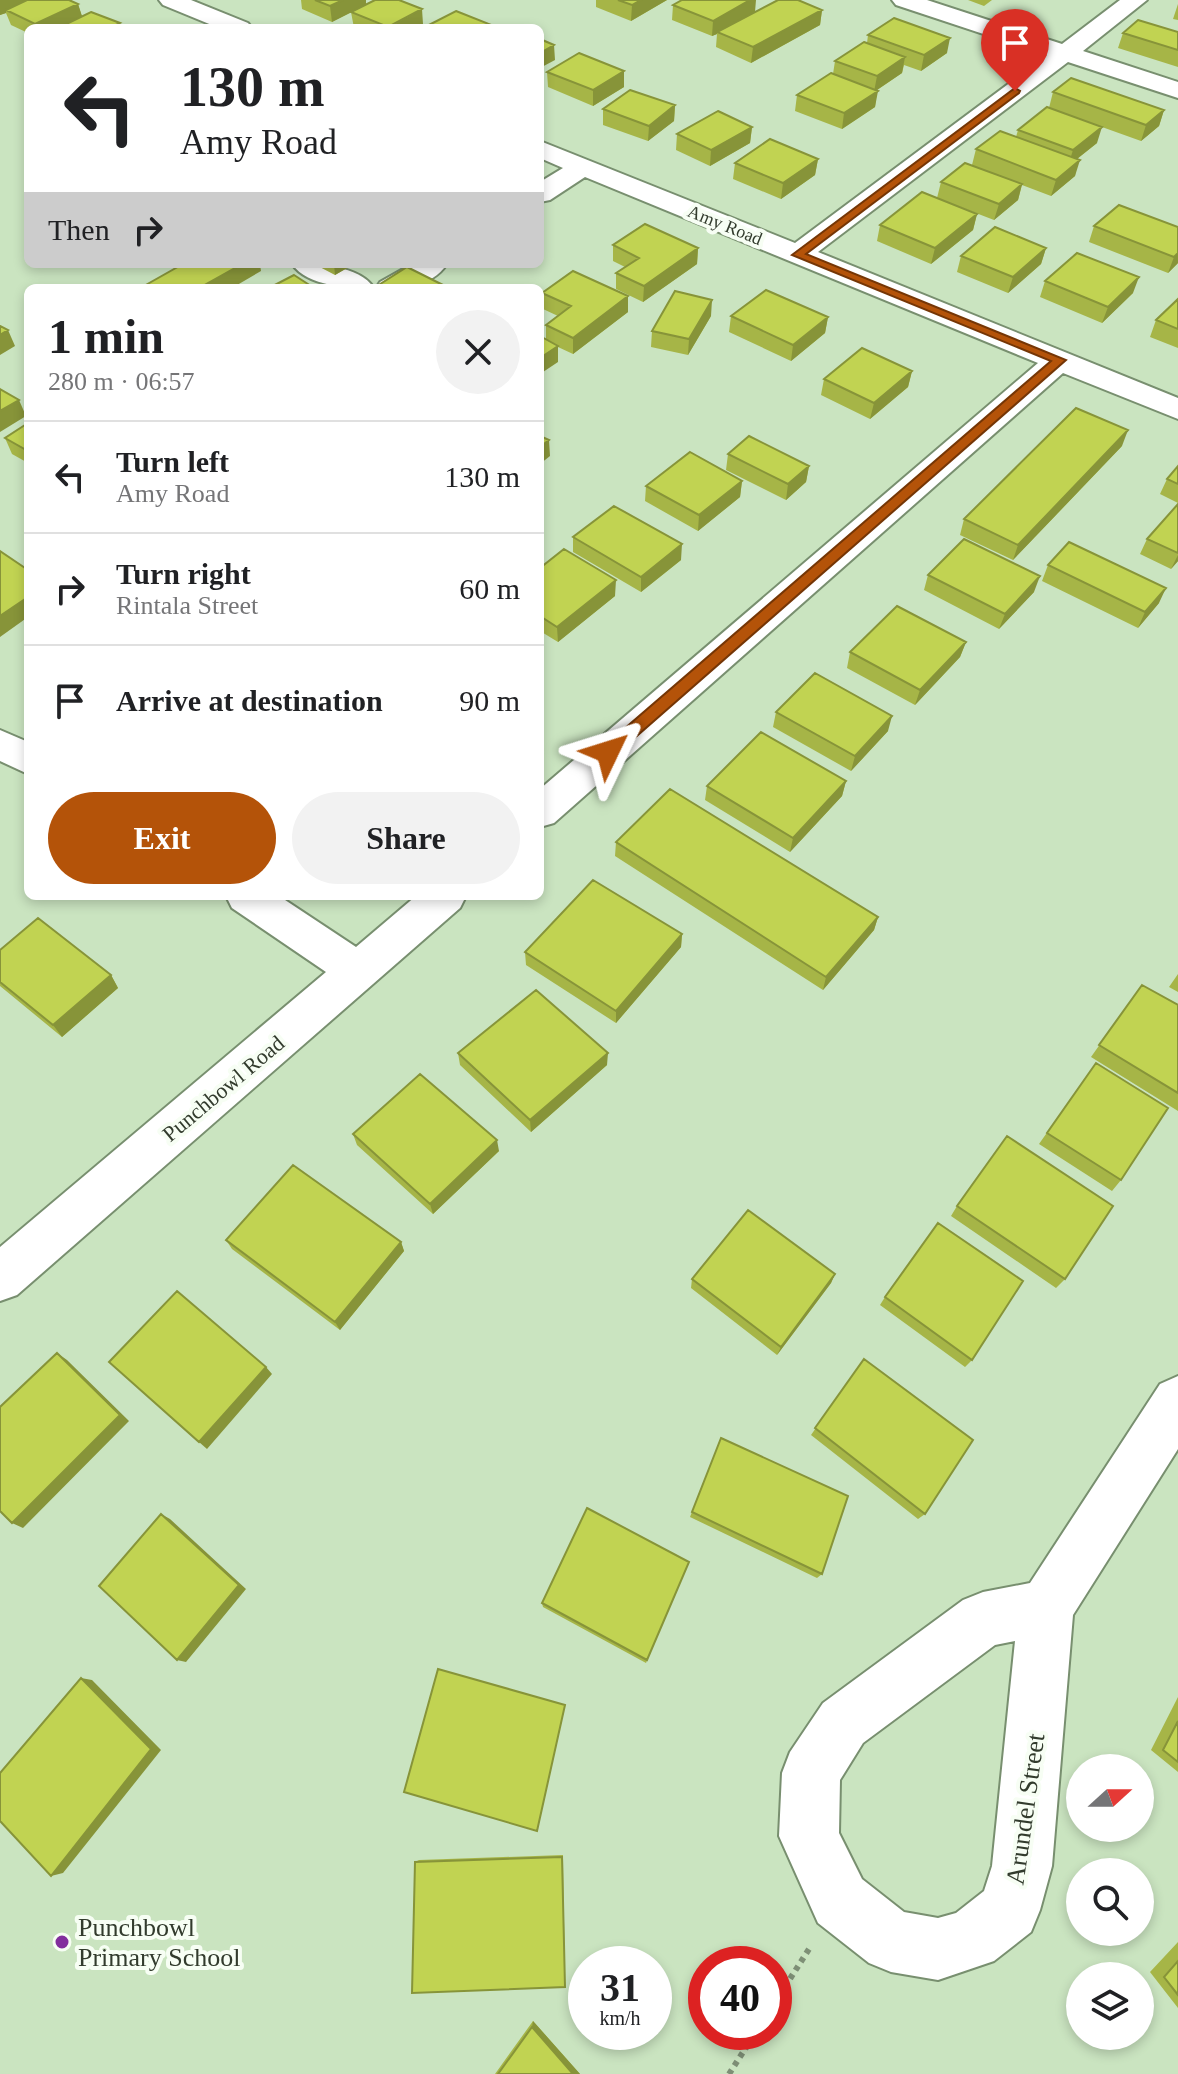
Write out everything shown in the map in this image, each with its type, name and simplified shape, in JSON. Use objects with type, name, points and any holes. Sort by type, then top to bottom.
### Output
[{"type":"street","points":[[171,0],[230,24]]},
{"type":"street","points":[[904,0],[1178,90]]},
{"type":"street","points":[[797,255],[1135,0]]},
{"type":"street","name":"Amy Road","points":[[544,151],[1178,409]]},
{"type":"street","points":[[544,191],[583,167]]},
{"type":"street","points":[[315,268],[351,284]]},
{"type":"street","points":[[397,284],[426,268]]},
{"type":"street","points":[[544,809],[1060,360]]},
{"type":"street","points":[[0,744],[24,757]]},
{"type":"street","points":[[253,900],[359,972]]},
{"type":"street","name":"Punchbowl Road","points":[[0,1278],[440,900]]},
{"type":"street","name":"Arundel Street","points":[[1046,1607],[983,1620],[843,1723],[811,1773],[809,1836],[840,1901],[891,1941],[938,1949],[972,1939],[1009,1910],[1022,1866],[1046,1607],[1178,1402]]},
{"type":"path","points":[[729,2074],[744,2050]]},
{"type":"building","points":[[27,0],[69,0],[78,4],[35,24],[6,10]]},
{"type":"building","points":[[315,0],[343,0],[330,6]]},
{"type":"building","points":[[375,0],[399,0],[422,9],[394,24],[381,24],[351,12]]},
{"type":"building","points":[[618,0],[641,0],[632,5]]},
{"type":"building","points":[[682,0],[750,0],[713,21],[673,5]]},
{"type":"building","points":[[778,0],[798,0],[822,10],[753,47],[717,32]]},
{"type":"building","points":[[456,11],[489,24],[431,24]]},
{"type":"building","points":[[91,12],[120,23],[118,24],[66,24]]},
{"type":"building","points":[[894,18],[950,38],[924,55],[868,35]]},
{"type":"building","points":[[1138,20],[1178,32],[1178,50],[1123,33]]},
{"type":"building","points":[[544,41],[554,45],[544,51]]},
{"type":"building","points":[[864,42],[905,57],[877,76],[835,61]]},
{"type":"building","points":[[579,53],[624,71],[593,90],[547,72]]},
{"type":"building","points":[[831,73],[878,91],[844,113],[797,95]]},
{"type":"building","points":[[1071,78],[1164,110],[1146,125],[1053,92]]},
{"type":"building","points":[[630,90],[675,105],[649,126],[603,109]]},
{"type":"building","points":[[1047,107],[1102,127],[1073,150],[1018,130]]},
{"type":"building","points":[[718,111],[752,127],[711,150],[677,134]]},
{"type":"building","points":[[1000,131],[1080,160],[1056,180],[976,149]]},
{"type":"building","points":[[770,139],[818,159],[783,183],[735,163]]},
{"type":"building","points":[[965,163],[1022,184],[999,204],[941,182]]},
{"type":"building","points":[[922,192],[977,214],[935,248],[880,225]]},
{"type":"building","points":[[1119,205],[1178,227],[1178,253],[1174,257],[1094,226]]},
{"type":"building","points":[[645,224],[698,248],[644,286],[616,273],[639,258],[613,245]]},
{"type":"building","points":[[995,227],[1046,248],[1013,277],[961,256]]},
{"type":"building","points":[[1077,253],[1139,277],[1108,307],[1045,281]]},
{"type":"building","points":[[176,268],[235,268],[206,284],[148,284]]},
{"type":"building","points":[[409,268],[441,284],[380,284]]},
{"type":"building","points":[[573,271],[628,296],[573,338],[546,325],[571,306],[544,292]]},
{"type":"building","points":[[294,275],[308,284],[277,284]]},
{"type":"building","points":[[766,290],[828,317],[793,345],[731,316]]},
{"type":"building","points":[[675,291],[712,300],[689,339],[652,331]]},
{"type":"building","points":[[1178,299],[1178,329],[1156,320]]},
{"type":"building","points":[[544,338],[558,346],[544,355]]},
{"type":"building","points":[[862,348],[912,371],[874,403],[824,379]]},
{"type":"building","points":[[0,389],[19,400],[0,411]]},
{"type":"building","points":[[1076,408],[1128,430],[1018,545],[964,519]]},
{"type":"building","points":[[24,426],[24,449],[5,438]]},
{"type":"building","points":[[749,436],[809,466],[788,484],[728,454]]},
{"type":"building","points":[[690,452],[742,481],[699,515],[646,486]]},
{"type":"building","points":[[1178,466],[1178,484],[1167,479]]},
{"type":"building","points":[[1178,504],[1178,553],[1147,539]]},
{"type":"building","points":[[614,506],[682,544],[641,577],[573,537]]},
{"type":"building","points":[[964,539],[1040,576],[1005,614],[928,575]]},
{"type":"building","points":[[1069,542],[1166,588],[1145,612],[1048,565]]},
{"type":"building","points":[[564,549],[616,580],[557,627],[544,619],[544,565]]},
{"type":"building","points":[[0,551],[24,567],[24,600],[0,616]]},
{"type":"building","points":[[897,606],[966,642],[920,690],[850,652]]},
{"type":"building","points":[[815,673],[892,716],[855,756],[776,712]]},
{"type":"building","points":[[761,732],[846,781],[793,838],[707,786]]},
{"type":"building","points":[[670,789],[878,917],[826,977],[616,842]]},
{"type":"building","points":[[593,880],[682,934],[616,1011],[525,952]]},
{"type":"building","points":[[38,918],[111,975],[53,1025],[0,982],[0,950]]},
{"type":"building","points":[[1142,985],[1178,1005],[1178,1093],[1099,1045]]},
{"type":"building","points":[[536,990],[608,1053],[530,1120],[458,1053]]},
{"type":"building","points":[[1096,1063],[1168,1108],[1121,1180],[1047,1133]]},
{"type":"building","points":[[420,1074],[497,1140],[430,1204],[353,1134]]},
{"type":"building","points":[[1007,1136],[1113,1206],[1065,1279],[957,1206]]},
{"type":"building","points":[[293,1165],[401,1242],[335,1322],[226,1240]]},
{"type":"building","points":[[748,1210],[835,1274],[781,1347],[692,1279]]},
{"type":"building","points":[[938,1223],[1023,1281],[972,1360],[885,1297]]},
{"type":"building","points":[[177,1291],[266,1367],[199,1442],[109,1362]]},
{"type":"building","points":[[57,1353],[120,1415],[12,1523],[0,1511],[0,1407]]},
{"type":"building","points":[[864,1359],[973,1440],[925,1514],[815,1428]]},
{"type":"building","points":[[721,1438],[848,1496],[822,1574],[692,1512]]},
{"type":"building","points":[[587,1508],[689,1562],[647,1660],[542,1603]]},
{"type":"building","points":[[161,1514],[239,1585],[177,1660],[99,1586]]},
{"type":"building","points":[[438,1669],[565,1705],[537,1831],[404,1792]]},
{"type":"building","points":[[81,1678],[151,1749],[51,1876],[0,1821],[0,1773]]},
{"type":"building","points":[[1178,1721],[1178,1762],[1163,1750]]},
{"type":"building","points":[[562,1857],[565,1987],[412,1993],[415,1862]]},
{"type":"building","points":[[1178,1961],[1178,1995],[1164,1977]]},
{"type":"building","points":[[532,2027],[573,2074],[498,2074]]},
{"type":"place","name":"Punchbowl Primary School","points":[[62,1942]]},
{"type":"route","points":[[608,752],[1060,360],[797,255],[1015,91]]}]
